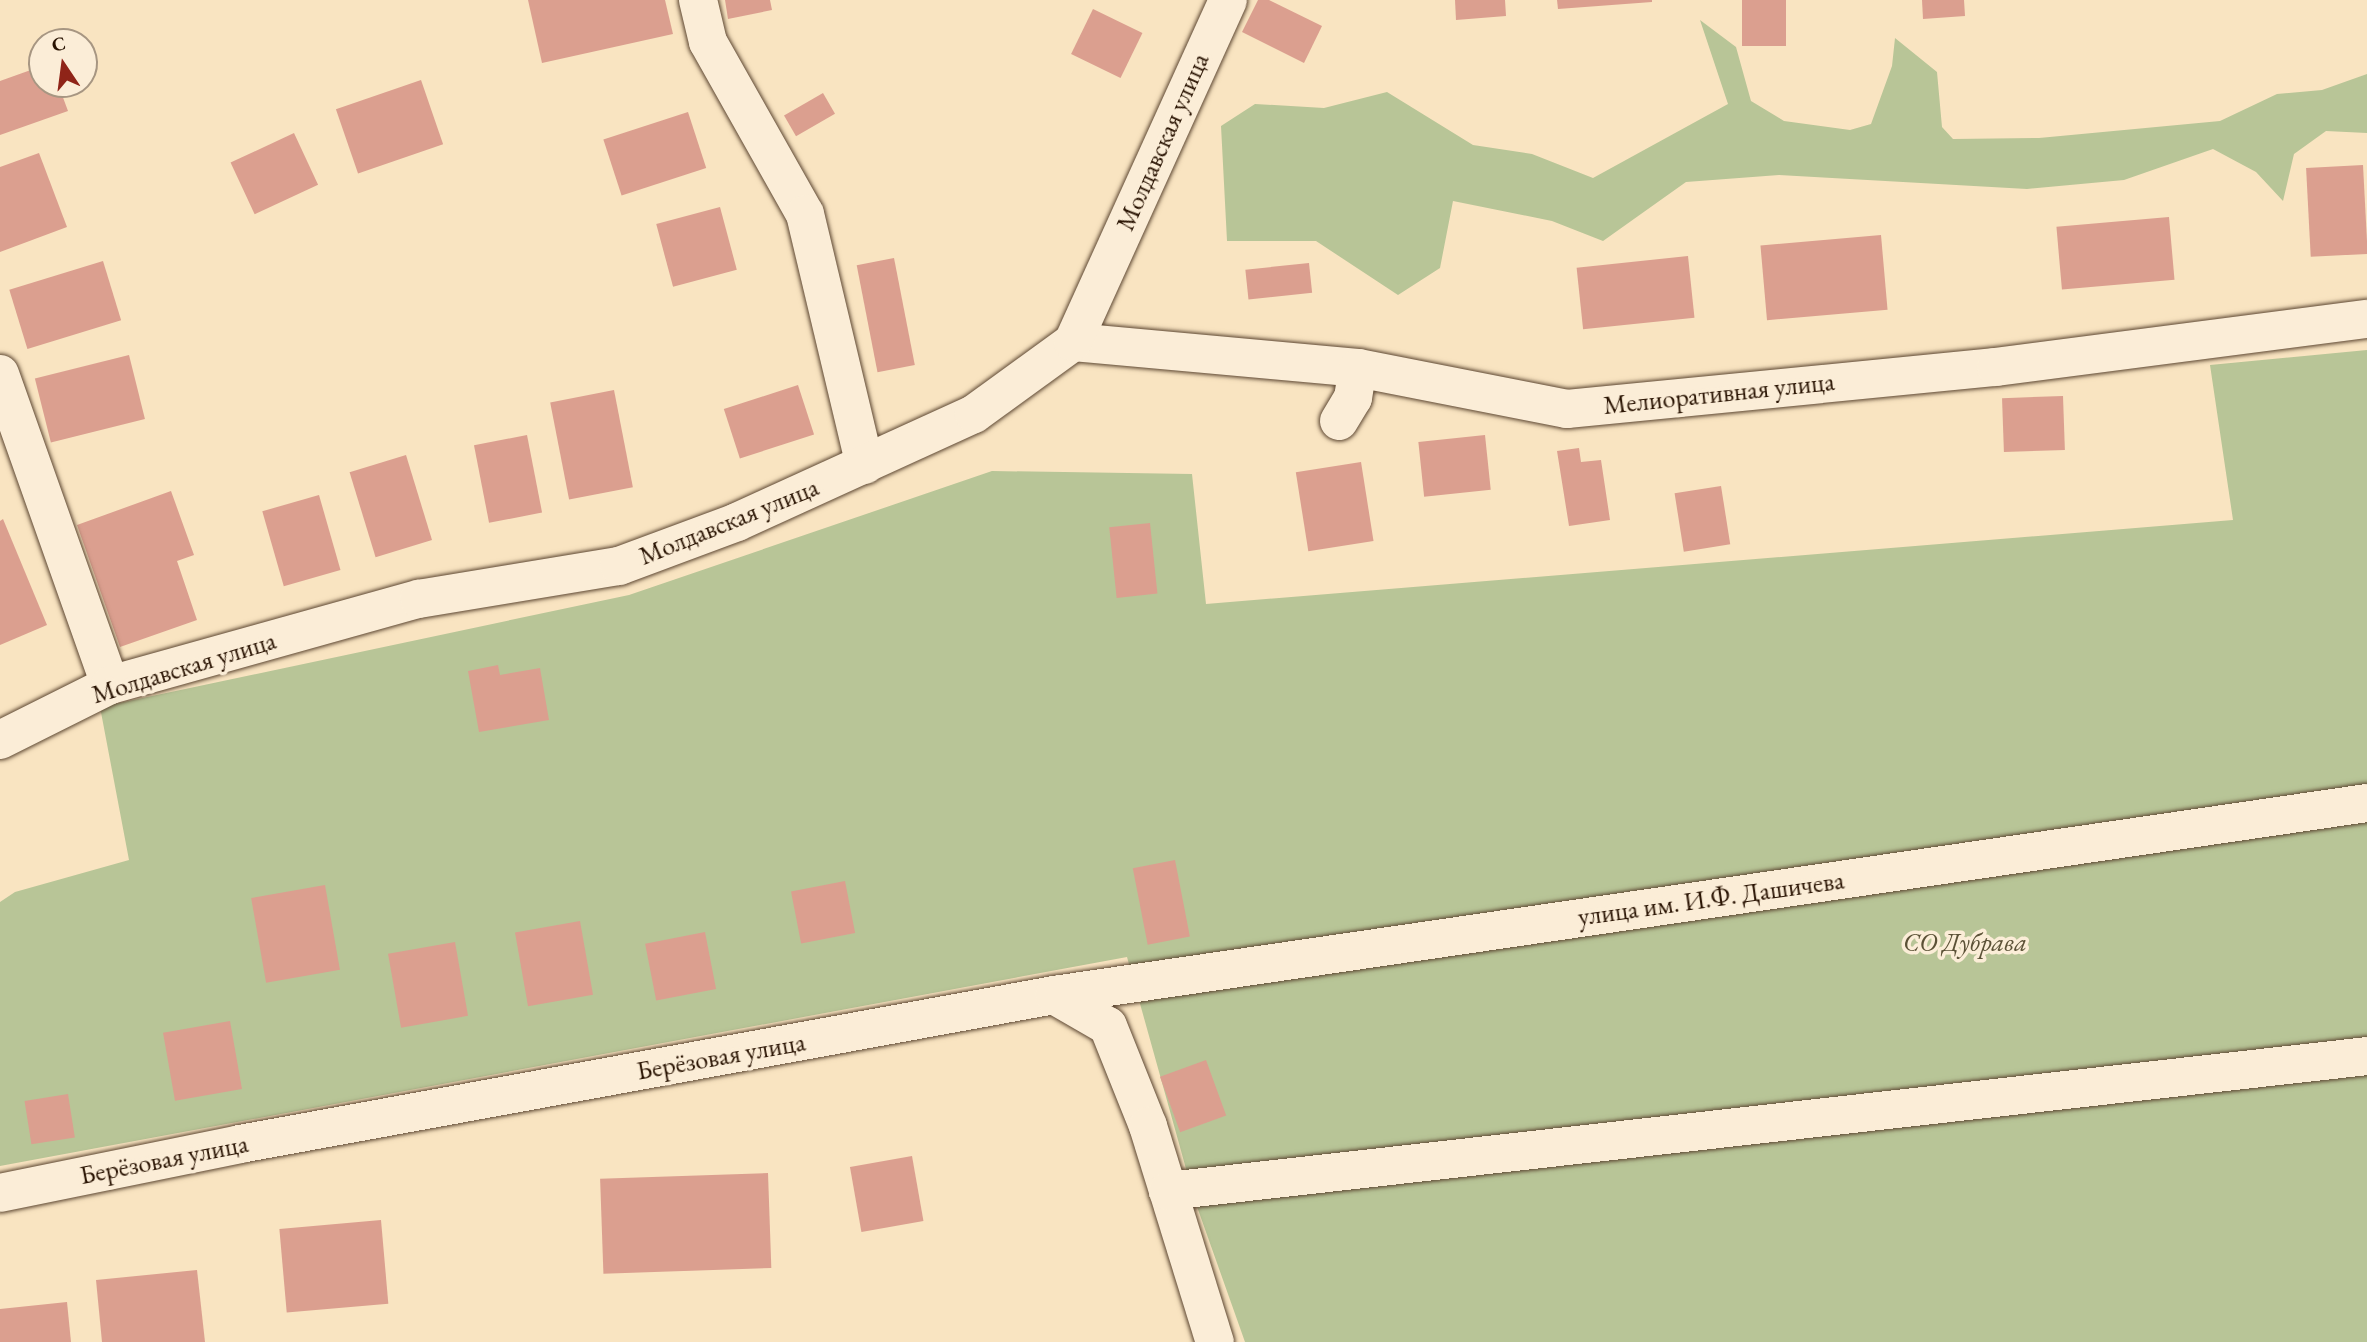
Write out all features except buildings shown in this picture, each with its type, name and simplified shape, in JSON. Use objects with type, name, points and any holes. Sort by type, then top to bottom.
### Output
[{"type":"street","points":[[698,0],[708,42],[805,214],[865,465]]},
{"type":"street","name":"Молдавская улица","points":[[0,740],[110,685],[419,599],[619,566],[737,522],[974,414],[1073,342],[1228,0]]},
{"type":"street","name":"Мелиоративная улица","points":[[1073,342],[1358,368],[1567,409],[1996,368],[2367,319]]},
{"type":"street","points":[[1339,421],[1353,398],[1358,368]]},
{"type":"street","points":[[0,374],[110,685]]},
{"type":"street","name":"улица им. И.Ф. Дашичева","points":[[1054,995],[2367,803]]},
{"type":"street","points":[[1054,995],[1108,1026],[1168,1191],[1215,1342]]},
{"type":"street","name":"Берёзовая улица","points":[[0,1193],[240,1144],[1054,995]]},
{"type":"street","points":[[1168,1191],[2367,1056]]},
{"type":"green space","points":[[1700,20],[1736,47],[1751,101],[1784,121],[1850,130],[1871,124],[1892,66],[1895,38],[1937,72],[1942,127],[1953,139],[2039,138],[2220,121],[2277,94],[2322,90],[2367,74],[2367,133],[2326,131],[2294,154],[2283,201],[2256,172],[2213,149],[2124,180],[2027,189],[1779,175],[1686,182],[1603,241],[1552,221],[1453,201],[1440,268],[1398,295],[1316,241],[1227,241],[1221,126],[1255,104],[1324,108],[1387,92],[1473,145],[1532,154],[1593,178],[1728,104]]},
{"type":"green space","name":"СО Дубрава","points":[[2367,350],[2367,1342],[1245,1342],[1195,1201],[1127,957],[0,1166],[0,902],[15,892],[129,860],[100,707],[629,595],[992,471],[1192,474],[1206,604],[2233,520],[2210,365]]}]
